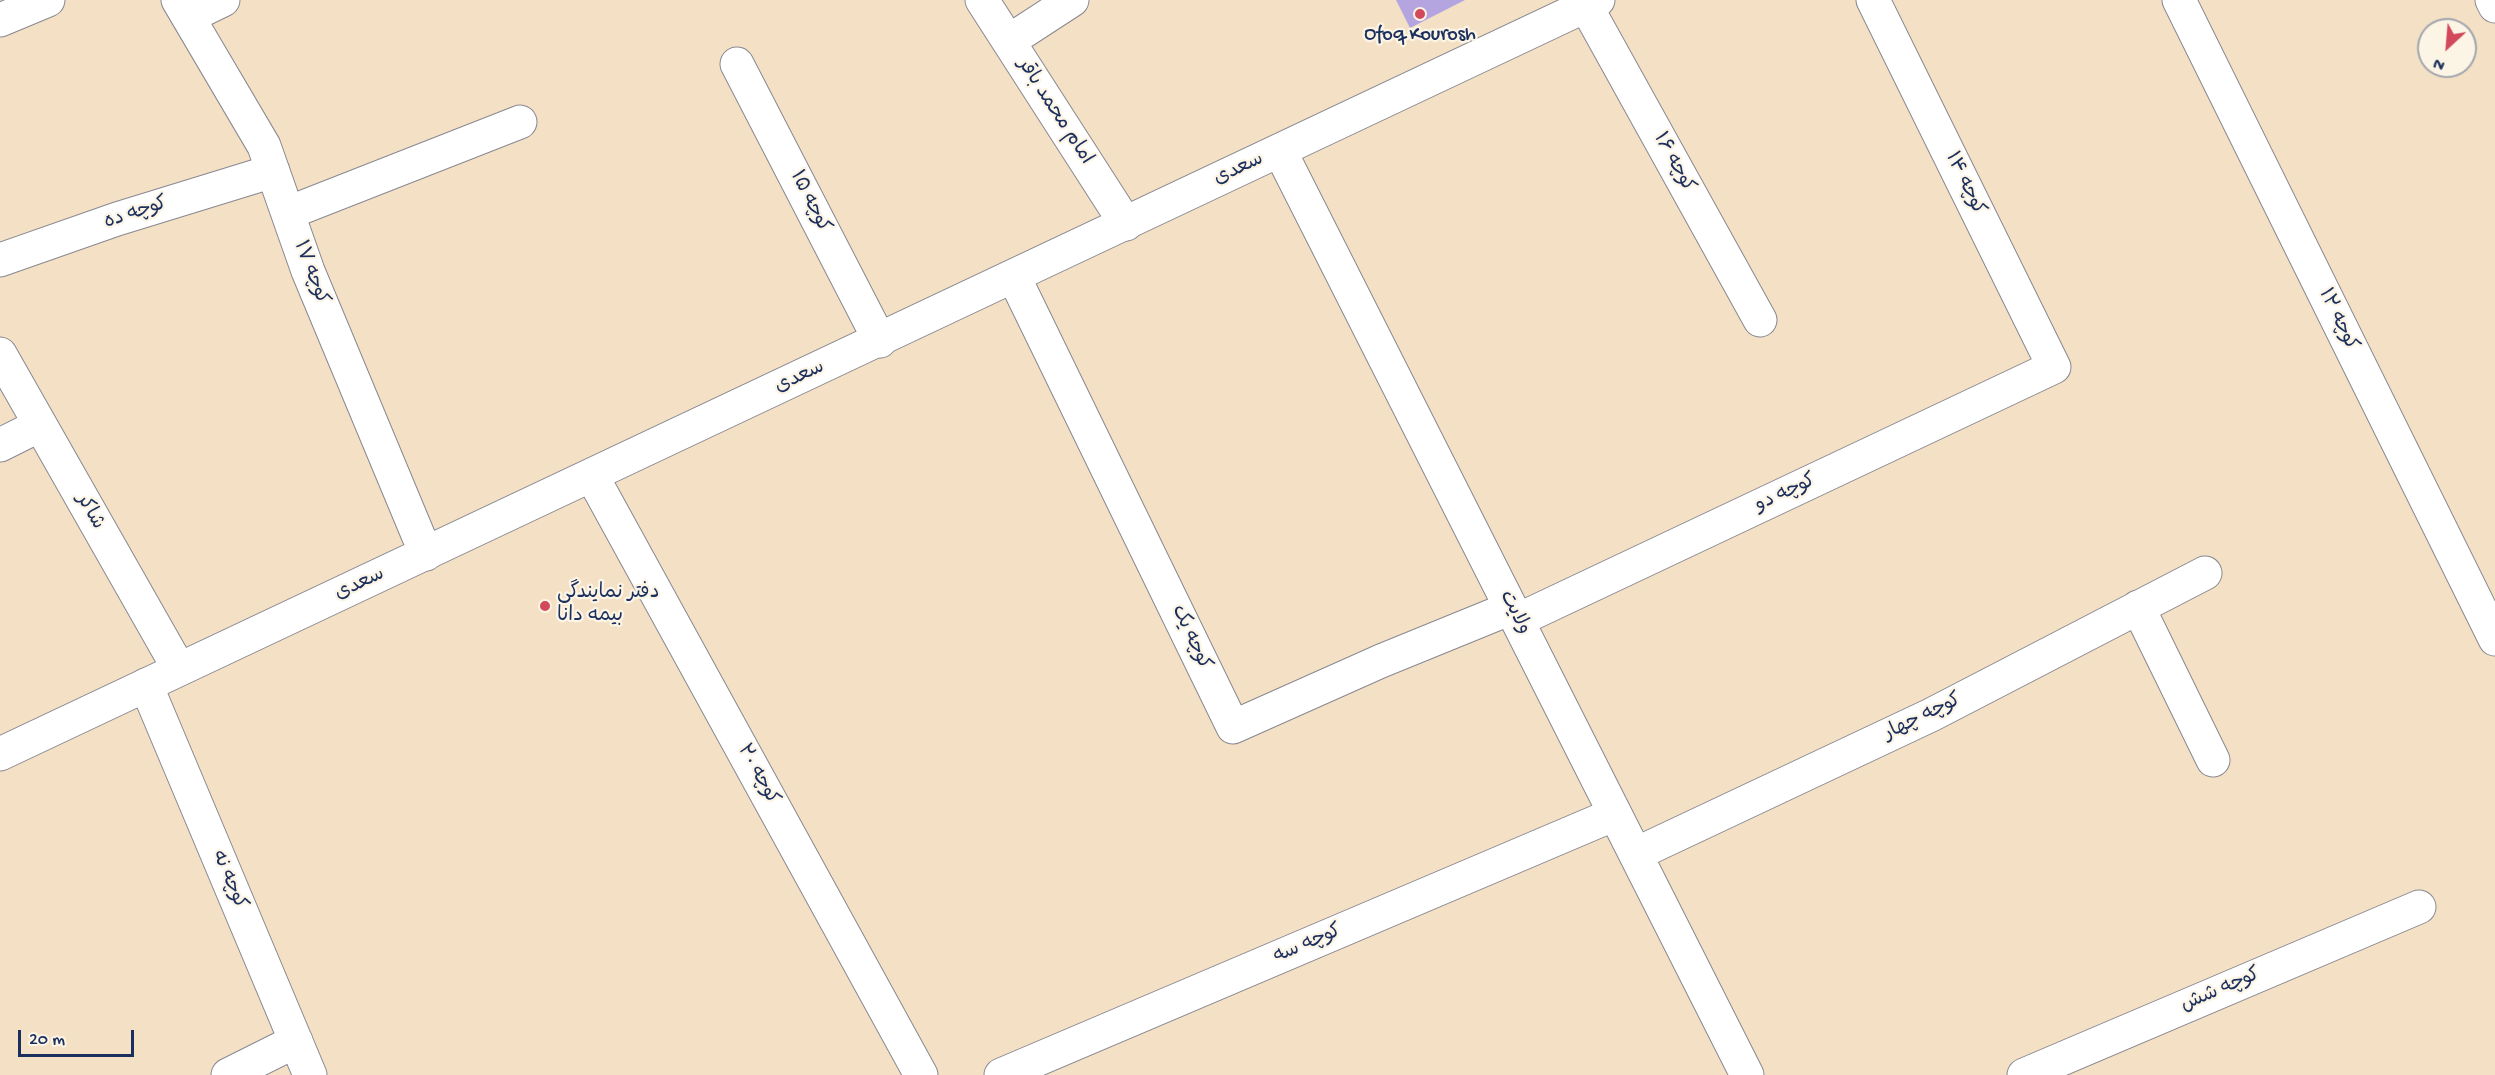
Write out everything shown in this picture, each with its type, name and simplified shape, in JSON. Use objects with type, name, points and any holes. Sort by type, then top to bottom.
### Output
[{"type":"street","points":[[0,20],[48,0]]},
{"type":"street","points":[[183,8],[223,0]]},
{"type":"street","name":"امام محمد باقر","points":[[982,0],[1126,224]]},
{"type":"street","points":[[1009,41],[1072,0]]},
{"type":"street","name":"کوچه ۱۴","points":[[1873,0],[2054,367]]},
{"type":"street","name":"کوچه ۱۲","points":[[2178,0],[2495,639]]},
{"type":"street","points":[[2492,0],[2495,6]]},
{"type":"street","name":"سعدی","points":[[0,754],[880,341],[1592,3]]},
{"type":"street","name":"کوچه ۱۶","points":[[1592,3],[1760,320]]},
{"type":"street","name":"کوچه ۱۷","points":[[183,8],[264,146],[308,271],[426,554]]},
{"type":"street","name":"کوچه ۱۵","points":[[737,64],[880,341]]},
{"type":"street","points":[[288,213],[520,122]]},
{"type":"street","name":"ولایت","points":[[1280,151],[1748,1075]]},
{"type":"street","name":"کوچه ده","points":[[0,260],[117,219],[273,171]]},
{"type":"street","name":"کوچه یک","points":[[1014,277],[1233,727],[1381,661],[1514,614]]},
{"type":"street","name":"شاکر","points":[[0,354],[179,669]]},
{"type":"street","name":"کوچه دو","points":[[1514,614],[2054,367]]},
{"type":"street","points":[[0,445],[40,425]]},
{"type":"street","name":"کوچه ۲۰","points":[[592,476],[921,1075]]},
{"type":"street","name":"کوچه چهار","points":[[1636,854],[1931,715],[2205,573]]},
{"type":"street","points":[[2138,607],[2213,760]]},
{"type":"street","name":"کوچه نه","points":[[146,685],[310,1075]]},
{"type":"street","name":"کوچه سه","points":[[1001,1075],[1615,814]]},
{"type":"street","name":"کوچه شش","points":[[2024,1075],[2419,907]]},
{"type":"street","points":[[228,1075],[296,1041]]},
{"type":"building","name":"Ofoq Kourosh","points":[[1396,0],[1465,0],[1410,28]]},
{"type":"place","name":"Ofoq Kourosh","points":[[1420,14]]},
{"type":"place","name":"دفتر نمایندگی بیمه دانا","points":[[545,606]]}]
